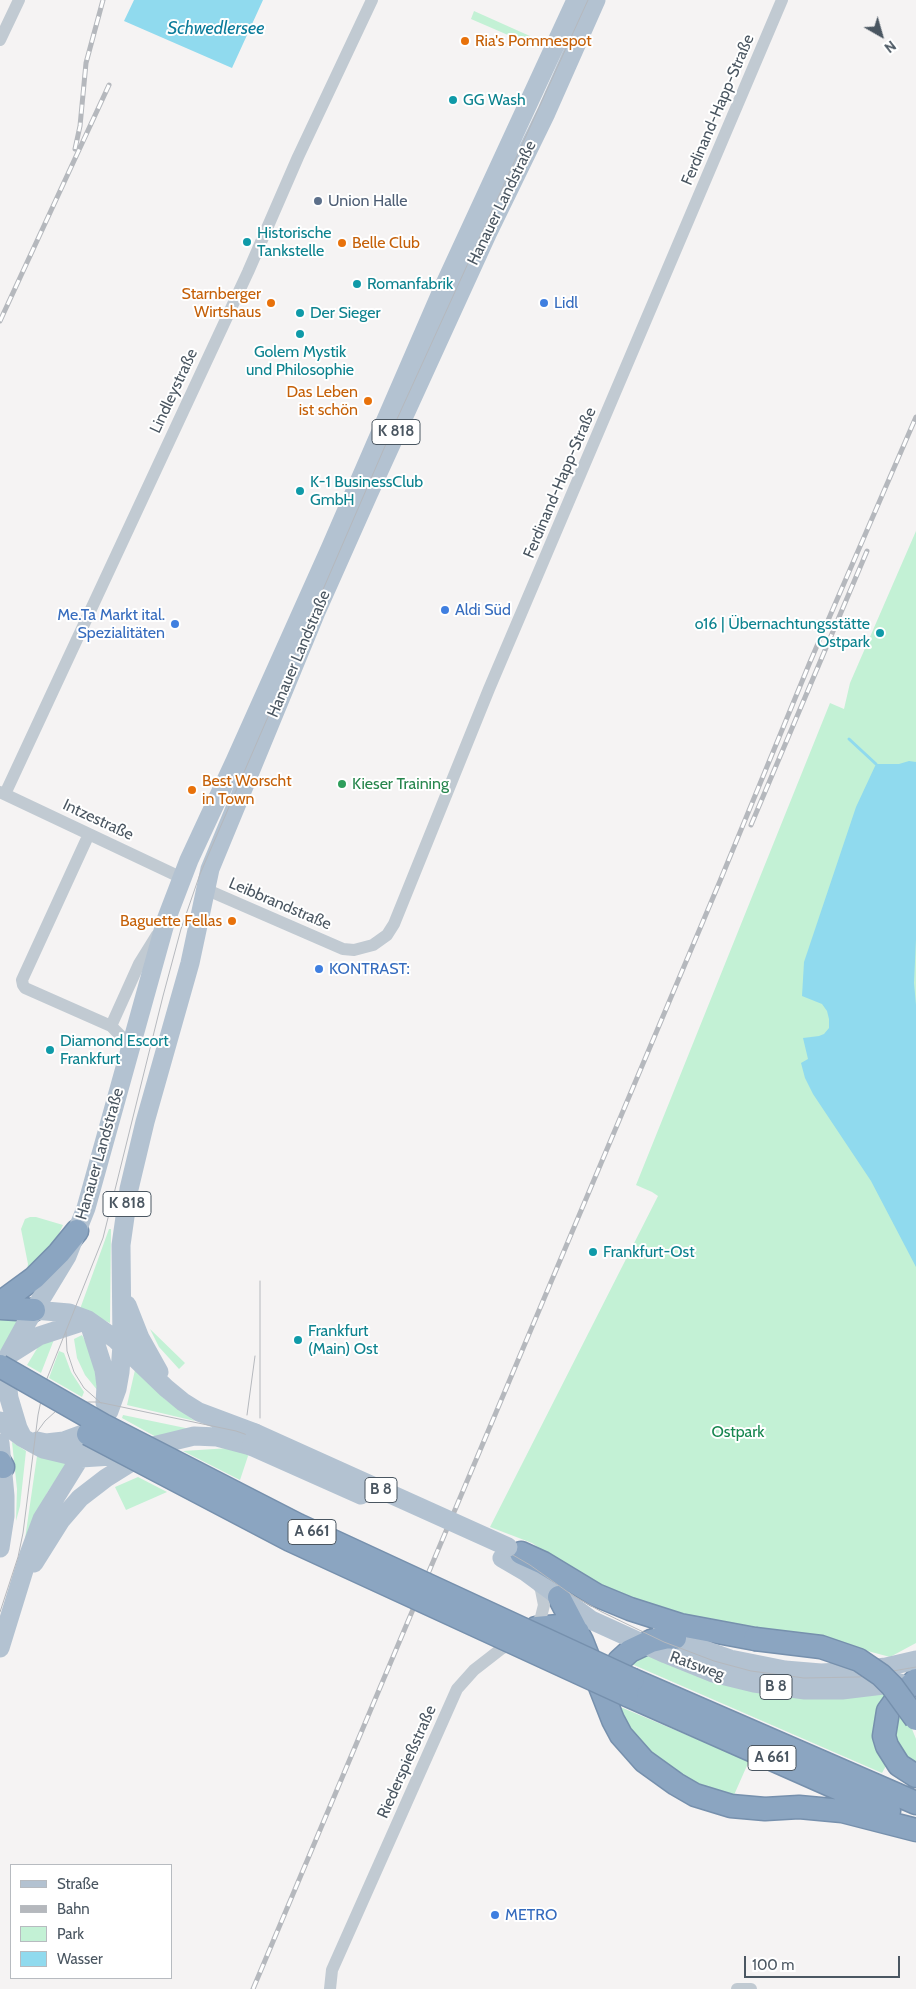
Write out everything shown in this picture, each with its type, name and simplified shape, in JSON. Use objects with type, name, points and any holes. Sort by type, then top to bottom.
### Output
[{"type":"highway","points":[[0,1302],[34,1278],[59,1253],[77,1231]]},
{"type":"highway","points":[[0,1308],[34,1310]]},
{"type":"highway","name":"A 661","points":[[2,1371],[298,1525],[630,1687],[916,1822]]},
{"type":"highway","points":[[510,1553],[544,1563],[590,1592],[630,1609],[680,1625],[755,1639],[822,1647],[859,1660],[881,1675],[892,1686],[916,1719]]},
{"type":"highway","points":[[559,1597],[578,1632],[608,1708],[621,1735],[644,1761],[676,1784],[695,1795],[713,1802],[748,1808],[799,1807],[842,1811],[916,1830]]},
{"type":"highway","points":[[536,1628],[559,1626],[578,1632]]},
{"type":"highway","points":[[608,1708],[608,1680],[620,1661],[630,1651],[642,1644],[662,1637],[675,1638]]},
{"type":"highway","points":[[916,1680],[898,1698],[888,1712],[884,1736],[887,1746],[899,1765],[916,1776]]},
{"type":"highway","name":"A 661","points":[[630,1687],[828,1764],[916,1803]]},
{"type":"main road","name":"Hanauer Landstraße","points":[[2,1371],[34,1310],[59,1272],[77,1231],[93,1184],[166,920],[182,878],[437,302],[576,0]]},
{"type":"main road","name":"Hanauer Landstraße","points":[[122,1344],[121,1245],[129,1189],[145,1122],[190,963],[210,869],[320,603],[408,406],[488,232],[546,113],[596,0]]},
{"type":"main road","points":[[182,878],[205,889]]},
{"type":"main road","points":[[121,1287],[129,1313],[140,1338],[177,1398]]},
{"type":"main road","name":"B 8","points":[[34,1310],[69,1313],[88,1320],[122,1344],[177,1398],[200,1412],[253,1439],[510,1553]]},
{"type":"main road","points":[[88,1320],[104,1370],[106,1391],[101,1423],[74,1438],[55,1442],[39,1442],[23,1438],[18,1428],[2,1371],[20,1347],[39,1336],[88,1320]]},
{"type":"main road","name":"K 818","points":[[81,1458],[111,1405],[117,1389],[122,1344]]},
{"type":"main road","points":[[0,1421],[23,1438],[50,1452],[81,1458],[42,1519],[35,1535],[0,1648]]},
{"type":"main road","name":"B 8","points":[[81,1458],[112,1456],[179,1439],[206,1436],[253,1439]]},
{"type":"main road","points":[[20,1587],[49,1538],[80,1498],[106,1478],[141,1456],[155,1448],[179,1439]]},
{"type":"main road","points":[[0,1443],[5,1516],[0,1548]]},
{"type":"main road","name":"Ratsweg","points":[[510,1553],[536,1579],[591,1620],[642,1644],[713,1673],[772,1686],[842,1690],[916,1680]]},
{"type":"main road","name":"Ratsweg","points":[[510,1553],[584,1595],[675,1638],[730,1659],[767,1667],[821,1672],[866,1670],[916,1660]]},
{"type":"street","points":[[0,40],[19,0]]},
{"type":"street","name":"Lindleystraße","points":[[2,793],[248,272],[298,157],[372,0]]},
{"type":"street","name":"Ferdinand-Happ-Straße","points":[[343,949],[354,950],[373,945],[386,935],[394,924],[490,689],[782,0]]},
{"type":"street","name":"Intzestraße","points":[[2,793],[182,878]]},
{"type":"street","points":[[89,834],[22,980],[25,988],[111,1026],[124,1039],[130,1050]]},
{"type":"street","name":"Leibbrandstraße","points":[[205,889],[343,949]]},
{"type":"street","points":[[111,1026],[139,964],[166,920]]},
{"type":"street","points":[[536,1579],[541,1590],[544,1605],[536,1628]]},
{"type":"street","name":"Riederspießstraße","points":[[330,1989],[335,1962],[457,1690],[466,1678],[489,1658],[536,1628]]},
{"type":"street","points":[[737,1989],[751,1989]]},
{"type":"green space","points":[[474,11],[541,41],[538,48],[471,19]]},
{"type":"green space","name":"Ostpark","points":[[916,531],[916,1643],[890,1657],[819,1638],[701,1619],[600,1589],[532,1543],[490,1527],[658,1196],[636,1185],[830,703],[844,709],[850,683]]},
{"type":"green space","points":[[30,1217],[63,1225],[54,1244],[27,1271],[28,1264],[21,1229],[25,1219]]},
{"type":"green space","points":[[109,1229],[111,1229],[110,1323],[80,1309]]},
{"type":"green space","points":[[21,1316],[2,1352],[0,1350],[0,1317]]},
{"type":"green space","points":[[150,1329],[185,1363],[179,1369],[159,1347]]},
{"type":"green space","points":[[82,1335],[92,1354],[98,1391],[85,1375],[77,1358],[74,1339]]},
{"type":"green space","points":[[55,1337],[41,1373],[27,1365],[38,1347]]},
{"type":"green space","points":[[59,1351],[64,1353],[71,1372],[84,1392],[82,1397],[49,1378]]},
{"type":"green space","points":[[135,1370],[166,1400],[195,1421],[127,1405]]},
{"type":"green space","points":[[123,1415],[195,1430],[158,1438],[122,1418]]},
{"type":"green space","points":[[12,1442],[26,1451],[20,1506],[16,1521],[17,1489]]},
{"type":"green space","points":[[230,1448],[249,1453],[240,1480],[183,1451]]},
{"type":"green space","points":[[37,1456],[67,1463],[47,1493],[25,1539]]},
{"type":"green space","points":[[138,1477],[167,1492],[126,1510],[115,1487]]},
{"type":"green space","points":[[642,1649],[679,1666],[887,1690],[887,1764],[882,1773],[627,1662]]},
{"type":"green space","points":[[618,1706],[749,1761],[734,1795],[705,1788],[658,1761],[633,1734]]},
{"type":"green space","points":[[895,1718],[902,1718],[912,1729],[916,1739],[916,1767],[895,1744]]},
{"type":"water","name":"Schwedlersee","points":[[134,0],[263,0],[232,68],[124,21]]},
{"type":"water","points":[[909,761],[916,762],[916,939],[914,983],[916,1005],[916,1267],[871,1181],[813,1094],[805,1078],[801,1063],[808,1059],[803,1038],[819,1036],[824,1034],[829,1028],[827,1011],[822,1004],[802,996],[804,962],[856,807],[876,764],[899,764]]},
{"type":"waterway","points":[[849,739],[876,764]]},
{"type":"tram line","points":[[0,1612],[18,1557],[23,1533],[38,1415],[44,1386],[103,1238],[163,996],[181,929],[200,874],[392,430],[588,0]]},
{"type":"tram line","points":[[260,1281],[260,1418]]},
{"type":"tram line","points":[[66,1332],[67,1351],[74,1372],[84,1388],[101,1403]]},
{"type":"tram line","points":[[247,1415],[255,1356]]},
{"type":"tram line","points":[[37,1432],[56,1411],[71,1404],[89,1402],[98,1402],[236,1431],[506,1551],[530,1565],[572,1595],[602,1612],[664,1642],[714,1661],[751,1671],[804,1678],[859,1677],[916,1667]]},
{"type":"railway","points":[[75,149],[80,126],[86,63],[103,0]]},
{"type":"railway","points":[[0,321],[109,85]]},
{"type":"railway","points":[[253,1989],[720,881],[810,662],[916,417]]},
{"type":"railway","points":[[751,825],[867,551]]},
{"type":"place","name":"Ria's Pommespot","points":[[465,41]]},
{"type":"place","name":"GG Wash","points":[[453,100]]},
{"type":"place","name":"Union Halle","points":[[318,201]]},
{"type":"place","name":"Historische Tankstelle","points":[[247,242]]},
{"type":"place","name":"Belle Club","points":[[342,243]]},
{"type":"place","name":"Romanfabrik","points":[[357,284]]},
{"type":"place","name":"Starnberger Wirtshaus","points":[[271,303]]},
{"type":"place","name":"Lidl","points":[[544,303]]},
{"type":"place","name":"Der Sieger","points":[[300,313]]},
{"type":"place","name":"Golem Mystik und Philosophie","points":[[300,334]]},
{"type":"place","name":"Das Leben ist schön","points":[[368,401]]},
{"type":"place","name":"K-1 BusinessClub GmbH","points":[[300,491]]},
{"type":"place","name":"Aldi Süd","points":[[445,610]]},
{"type":"place","name":"Me.Ta Markt ital. Spezialitäten","points":[[175,624]]},
{"type":"place","name":"o16 | Übernachtungsstätte Ostpark","points":[[880,633]]},
{"type":"place","name":"Kieser Training","points":[[342,784]]},
{"type":"place","name":"Best Worscht in Town","points":[[192,790]]},
{"type":"place","name":"Baguette Fellas","points":[[232,921]]},
{"type":"place","name":"KONTRAST:","points":[[319,969]]},
{"type":"place","name":"Diamond Escort Frankfurt","points":[[50,1050]]},
{"type":"place","name":"Frankfurt-Ost","points":[[593,1252]]},
{"type":"place","name":"Frankfurt (Main) Ost","points":[[298,1340]]},
{"type":"place","name":"METRO","points":[[495,1915]]}]
